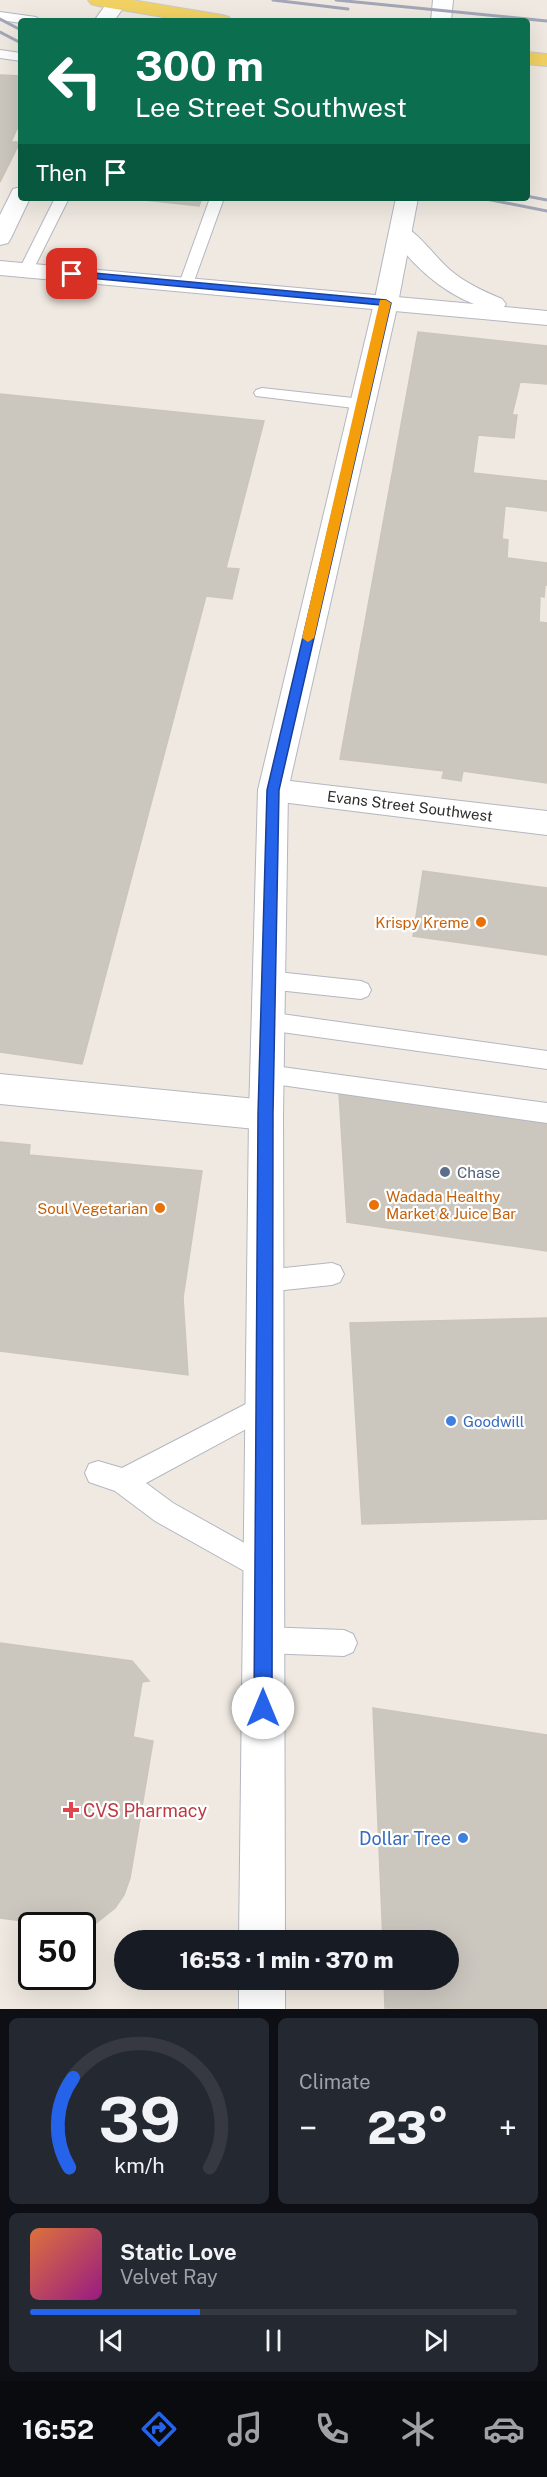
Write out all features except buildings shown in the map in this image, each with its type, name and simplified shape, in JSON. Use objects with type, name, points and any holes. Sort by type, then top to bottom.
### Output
[{"type":"main road","points":[[441,18],[443,0]]},
{"type":"main road","points":[[104,18],[107,2],[204,18]]},
{"type":"main road","points":[[530,58],[547,60]]},
{"type":"main road","points":[[0,238],[18,200]]},
{"type":"main road","points":[[262,1930],[266,1114],[273,790],[386,303],[406,201]]},
{"type":"main road","points":[[400,232],[436,272],[466,294],[524,315]]},
{"type":"main road","points":[[0,268],[547,318]]},
{"type":"main road","name":"Evans Street Southwest","points":[[273,790],[547,823]]},
{"type":"main road","points":[[0,1089],[266,1114]]},
{"type":"main road","points":[[262,1990],[262,2009]]},
{"type":"lane","points":[[0,16],[18,18]]},
{"type":"lane","points":[[0,54],[18,57]]},
{"type":"lane","points":[[26,270],[61,201]]},
{"type":"lane","points":[[186,285],[216,201]]},
{"type":"lane","points":[[262,393],[362,404]]},
{"type":"lane","points":[[268,980],[361,990]]},
{"type":"lane","points":[[267,1021],[547,1060]]},
{"type":"lane","points":[[267,1074],[547,1113]]},
{"type":"lane","points":[[265,1281],[332,1274]]},
{"type":"lane","points":[[264,1568],[164,1512],[110,1477],[152,1468],[183,1448],[265,1406]]},
{"type":"lane","points":[[264,1640],[344,1643]]},
{"type":"railway","points":[[273,0],[348,9]]},
{"type":"railway","points":[[336,0],[517,18]]},
{"type":"railway","points":[[0,19],[18,28]]},
{"type":"railway","points":[[530,19],[547,21]]},
{"type":"railway","points":[[0,32],[18,41]]},
{"type":"railway","points":[[530,197],[547,200]]},
{"type":"railway","points":[[496,201],[547,211]]},
{"type":"slow traffic","points":[[308,638],[386,303],[384,302]]},
{"type":"place","name":"Krispy Kreme","points":[[481,922]]},
{"type":"place","name":"Chase","points":[[445,1172]]},
{"type":"place","name":"Wadada Healthy Market & Juice Bar","points":[[374,1205]]},
{"type":"place","name":"Soul Vegetarian","points":[[160,1208]]},
{"type":"place","name":"Goodwill","points":[[451,1421]]},
{"type":"place","name":"CVS Pharmacy","points":[[71,1810]]},
{"type":"place","name":"Dollar Tree","points":[[463,1838]]},
{"type":"route","points":[[72,274],[386,303],[273,790],[266,1114],[263,1708]]}]
